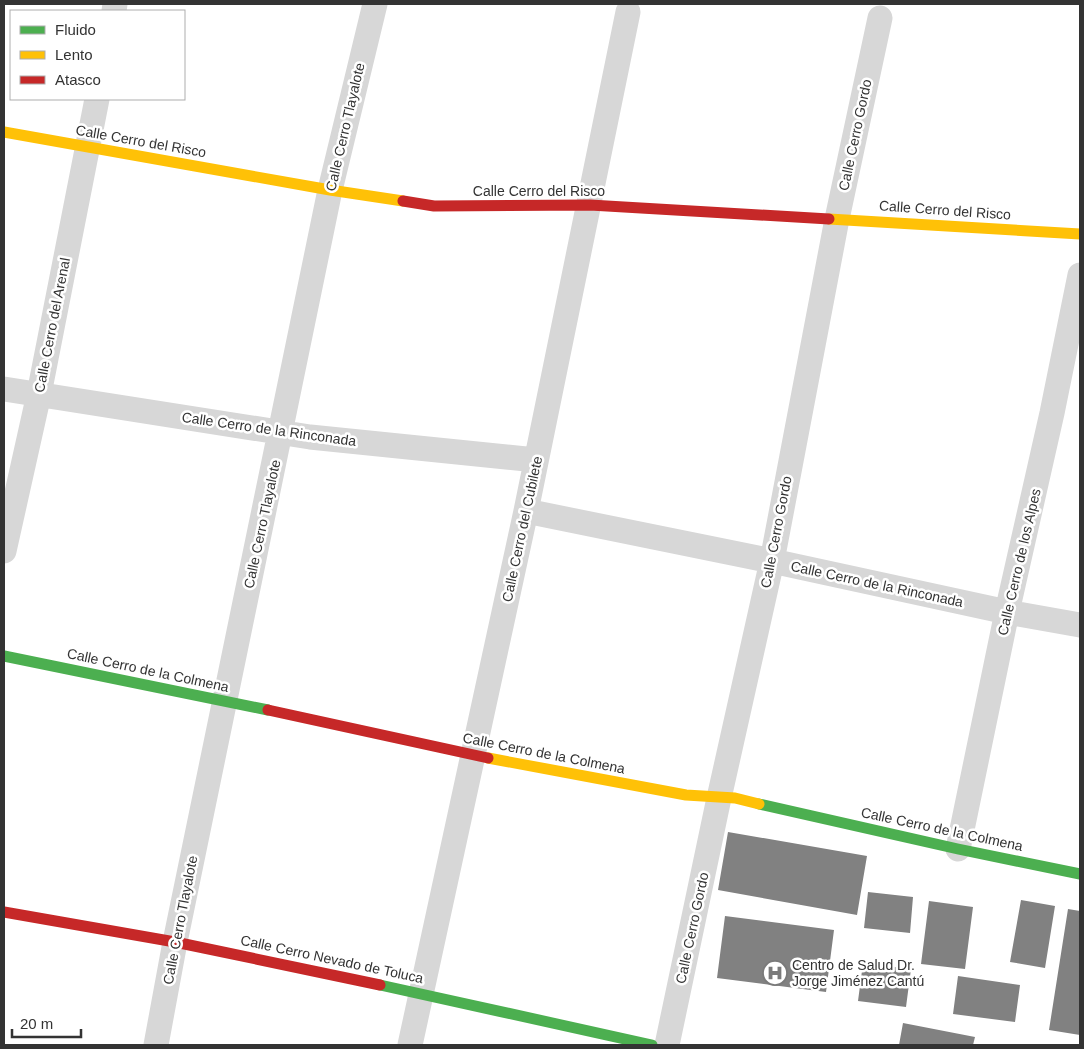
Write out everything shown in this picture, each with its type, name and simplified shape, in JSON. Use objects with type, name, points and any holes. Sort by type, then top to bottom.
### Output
[{"type":"street","name":"Calle Cerro Tlayalote","points":[[156,1045],[330,190],[375,4]]},
{"type":"street","name":"Calle Cerro del Cubilete","points":[[410,1045],[526,511],[628,12]]},
{"type":"street","name":"Calle Cerro Gordo","points":[[667,1045],[772,560],[837,219],[880,18]]},
{"type":"street","name":"Calle Cerro del Arenal","points":[[4,550],[39,394],[97,100]]},
{"type":"street","name":"Calle Cerro del Risco","points":[[4,132],[330,190],[434,206],[590,205],[1080,234]]},
{"type":"street","name":"Calle Cerro de los Alpes","points":[[958,849],[1007,612],[1052,414],[1080,275]]},
{"type":"street","name":"Calle Cerro de la Rinconada","points":[[4,389],[310,437],[536,460]]},
{"type":"street","name":"Calle Cerro de la Rinconada","points":[[526,511],[772,560],[1007,612],[1080,625]]},
{"type":"street","name":"Calle Cerro de la Colmena","points":[[4,656],[226,701],[473,755],[686,795],[734,798],[958,849],[1080,874]]},
{"type":"street","name":"Calle Cerro Nevado de Toluca","points":[[4,912],[176,942],[421,993],[652,1045]]},
{"type":"building","points":[[728,832],[867,856],[857,915],[718,890]]},
{"type":"building","points":[[868,892],[913,897],[910,933],[864,928]]},
{"type":"building","points":[[1021,900],[1055,906],[1045,968],[1010,962]]},
{"type":"building","points":[[929,901],[973,907],[965,969],[921,964]]},
{"type":"building","points":[[1068,909],[1080,911],[1080,1035],[1049,1030]]},
{"type":"building","points":[[725,916],[834,930],[826,992],[717,978]]},
{"type":"building","points":[[863,963],[911,969],[906,1007],[858,1001]]},
{"type":"building","points":[[958,976],[1020,985],[1015,1022],[953,1014]]},
{"type":"building","points":[[903,1023],[975,1037],[973,1045],[899,1045]]},
{"type":"traffic: fast","points":[[4,656],[268,710]]},
{"type":"traffic: fast","points":[[759,804],[958,849],[1080,874]]},
{"type":"traffic: fast","points":[[380,985],[652,1045]]},
{"type":"traffic: slow","points":[[4,132],[330,190],[403,201]]},
{"type":"traffic: slow","points":[[829,219],[1080,234]]},
{"type":"traffic: slow","points":[[488,758],[686,795],[735,798],[759,804]]},
{"type":"traffic: jam","points":[[403,201],[434,206],[590,205],[829,219]]},
{"type":"traffic: jam","points":[[268,710],[488,758]]},
{"type":"traffic: jam","points":[[4,912],[175,942],[380,985]]},
{"type":"place","name":"Centro de Salud Dr. Jorge Jiménez Cantú","points":[[775,973]]}]
